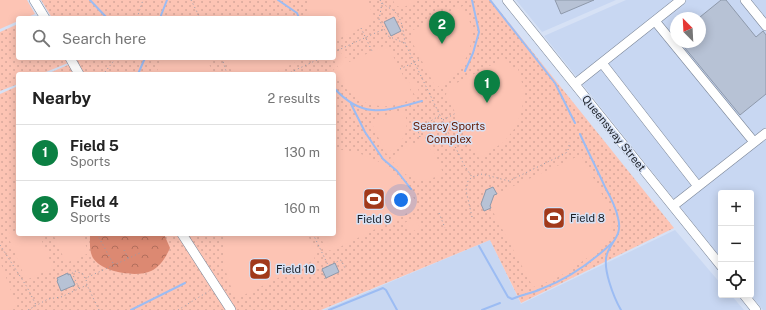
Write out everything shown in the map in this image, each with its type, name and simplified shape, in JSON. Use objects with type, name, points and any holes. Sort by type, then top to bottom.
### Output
[{"type":"street","points":[[34,0],[44,16]]},
{"type":"street","name":"Queensway Street","points":[[507,0],[718,262]]},
{"type":"street","points":[[575,84],[681,0]]},
{"type":"street","points":[[745,0],[766,26]]},
{"type":"street","points":[[655,21],[754,142]]},
{"type":"street","points":[[71,60],[78,72]]},
{"type":"street","points":[[602,63],[698,185]]},
{"type":"street","points":[[673,206],[766,133]]},
{"type":"street","points":[[183,236],[231,310]]},
{"type":"street","points":[[746,298],[756,310]]},
{"type":"path","points":[[138,16],[143,0]]},
{"type":"path","points":[[191,0],[199,16]]},
{"type":"path","points":[[380,0],[394,11],[402,21],[405,43],[464,165],[472,177]]},
{"type":"path","points":[[382,3],[379,20],[388,36],[405,43]]},
{"type":"path","points":[[361,28],[372,51]]},
{"type":"path","points":[[336,51],[384,29]]},
{"type":"path","points":[[400,69],[421,59]]},
{"type":"path","points":[[105,72],[114,60]]},
{"type":"path","points":[[223,60],[226,72]]},
{"type":"path","points":[[291,72],[317,60]]},
{"type":"path","points":[[442,120],[456,114]]},
{"type":"path","points":[[420,137],[418,131],[419,128],[440,115]]},
{"type":"path","points":[[472,217],[466,190],[468,181],[472,177],[482,174],[510,181],[566,153],[569,148],[569,142]]},
{"type":"path","points":[[439,213],[445,228]]},
{"type":"path","points":[[98,236],[114,265]]},
{"type":"path","points":[[314,236],[328,265]]},
{"type":"path","points":[[0,245],[27,287],[36,305]]},
{"type":"path","points":[[124,250],[128,259]]},
{"type":"path","points":[[86,281],[88,277],[142,252]]},
{"type":"path","points":[[325,279],[321,269],[328,265],[341,260],[346,270]]},
{"type":"path","points":[[79,288],[73,279],[72,273],[75,272],[83,274],[98,310]]},
{"type":"path","points":[[28,310],[48,299],[61,297],[87,285]]},
{"type":"path","points":[[73,286],[75,290]]},
{"type":"path","points":[[178,310],[216,287]]},
{"type":"shaded area","points":[[516,0],[616,0],[542,32]]},
{"type":"shaded area","points":[[626,0],[766,0],[766,310],[763,310],[753,298],[754,190],[718,190],[718,254],[544,36]]},
{"type":"shaded area","points":[[675,230],[718,280],[718,298],[734,298],[744,310],[324,310],[490,240],[521,304]]},
{"type":"green space","points":[[0,0],[27,0],[35,14],[30,16],[16,16],[16,22],[0,29]]},
{"type":"green space","name":"Searcy Sports Complex","points":[[41,0],[491,0],[674,228],[521,303],[490,240],[321,310],[0,310],[0,94],[16,87],[16,236],[336,236],[336,72],[52,72],[77,60],[336,60],[336,16],[51,16]]},
{"type":"green space","points":[[309,0],[366,0],[374,16],[371,23],[336,40],[336,16],[307,16]]},
{"type":"green space","points":[[393,0],[419,0],[402,8],[395,5]]},
{"type":"green space","points":[[463,6],[472,30],[469,50],[462,65],[456,72],[436,88],[410,38],[413,30]]},
{"type":"green space","points":[[16,25],[16,60],[66,60],[68,63],[46,72],[16,72],[16,85],[0,91],[0,32]]},
{"type":"green space","points":[[384,46],[389,48],[415,99],[390,106],[380,106],[363,102],[343,86],[336,75],[336,72],[333,70],[338,67],[335,62],[347,57],[349,62]]},
{"type":"green space","points":[[344,52],[346,57],[335,62],[334,60],[336,60],[336,56]]},
{"type":"green space","points":[[505,58],[511,69],[518,69],[524,90],[522,111],[515,128],[504,142],[479,158],[446,95],[447,88]]},
{"type":"green space","points":[[164,60],[207,60],[213,72],[156,72]]},
{"type":"green space","points":[[226,60],[300,60],[276,72],[232,72]]},
{"type":"green space","points":[[413,78],[420,94],[415,96],[408,80]]},
{"type":"green space","points":[[404,110],[407,124],[404,136],[392,150],[386,154],[372,124],[375,118]]},
{"type":"green space","points":[[421,138],[427,140],[431,150],[433,149],[443,173],[435,177],[420,180],[401,171],[390,158],[411,143],[412,145]]},
{"type":"green space","name":"Field 9","points":[[336,149],[363,155],[385,166],[403,183],[419,207],[332,251],[326,249],[320,236],[336,236]]},
{"type":"green space","name":"Field 8","points":[[581,155],[600,190],[611,217],[613,230],[611,236],[608,243],[572,269],[560,276],[533,287],[490,206],[494,195]]},
{"type":"green space","points":[[415,218],[418,222],[411,226],[418,223],[420,228],[409,233],[404,223]]},
{"type":"green space","points":[[16,231],[16,236],[40,236],[53,268],[26,280],[7,234]]},
{"type":"green space","points":[[54,236],[82,236],[89,253],[66,263]]},
{"type":"green space","points":[[90,236],[165,236],[170,248],[167,255],[157,267],[151,271],[137,274],[128,274],[104,267],[97,263],[93,258],[90,249]]},
{"type":"green space","name":"Field 10","points":[[226,236],[308,236],[316,251],[314,260],[236,299],[225,267],[223,251]]},
{"type":"green space","points":[[0,261],[17,307],[8,310],[0,310]]},
{"type":"building","points":[[555,0],[594,0],[561,14]]},
{"type":"building","points":[[721,0],[726,0],[756,37],[763,31],[766,35],[766,94],[740,115],[685,48],[706,48],[706,12]]},
{"type":"building","points":[[394,17],[401,31],[391,36],[384,22]]},
{"type":"building","points":[[493,187],[497,194],[494,195],[490,206],[491,208],[484,211],[481,204],[486,190]]},
{"type":"building","points":[[335,263],[339,272],[326,278],[322,269]]},
{"type":"building","points":[[68,273],[68,275],[70,274],[75,285],[61,291],[57,278]]},
{"type":"waterway","points":[[90,0],[105,16]]},
{"type":"waterway","points":[[161,16],[167,0]]},
{"type":"waterway","points":[[278,0],[297,13],[298,16]]},
{"type":"waterway","points":[[465,71],[473,53],[479,32],[472,0]]},
{"type":"waterway","points":[[490,0],[555,83],[575,123]]},
{"type":"waterway","points":[[139,72],[144,60]]},
{"type":"waterway","points":[[336,90],[355,105],[365,109],[386,110],[422,101]]},
{"type":"waterway","points":[[351,104],[365,132],[383,159],[397,171],[411,189]]},
{"type":"waterway","points":[[580,134],[613,202],[617,214],[619,224],[618,234],[607,254],[606,267],[612,291],[621,310]]},
{"type":"waterway","points":[[479,246],[508,297],[512,299],[551,285],[570,275],[589,263],[613,242]]},
{"type":"waterway","points":[[131,310],[185,283]]},
{"type":"waterway","points":[[329,310],[383,288],[386,290],[397,310]]},
{"type":"waterway","points":[[482,310],[500,303]]},
{"type":"place","name":"Field 4","points":[[442,44]]},
{"type":"place","name":"Field 5","points":[[487,103]]},
{"type":"place","name":"Field 9","points":[[374,199]]},
{"type":"place","name":"Field 8","points":[[554,218]]},
{"type":"place","name":"Field 10","points":[[260,269]]}]
